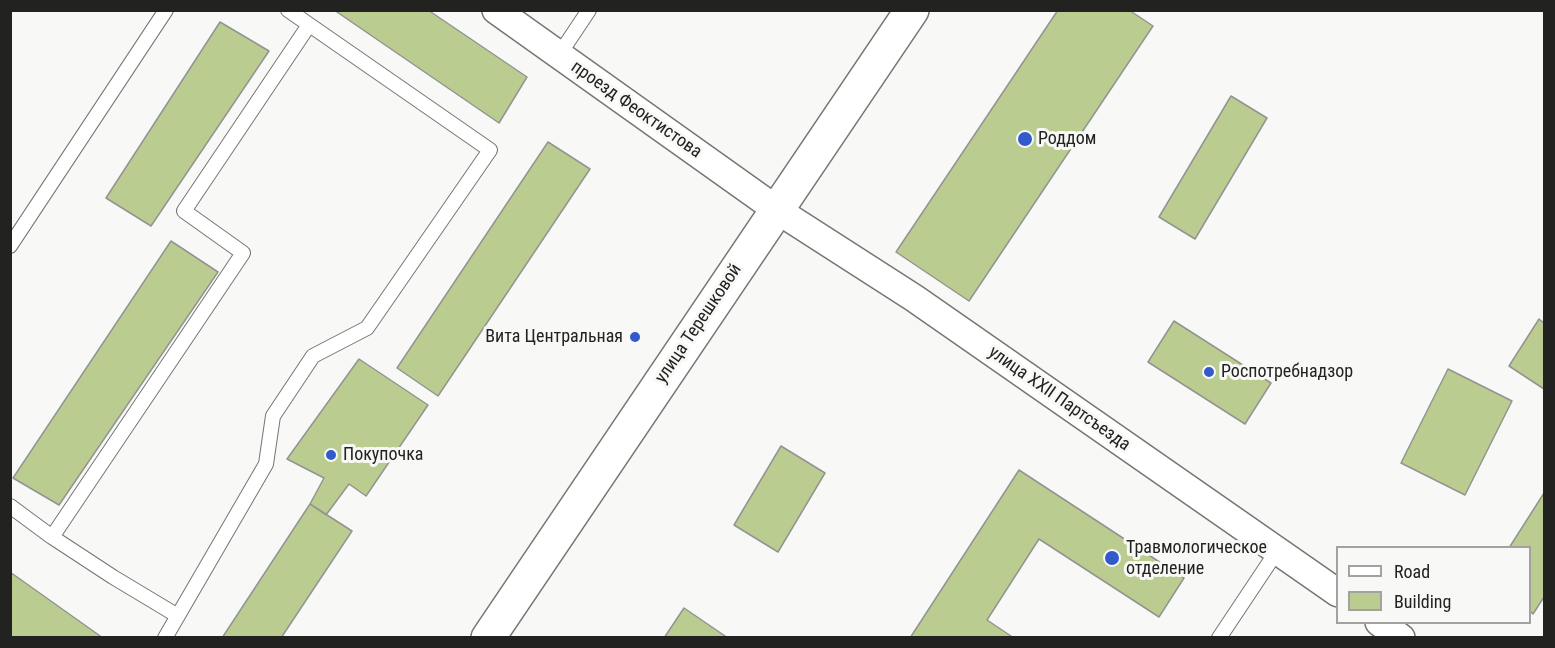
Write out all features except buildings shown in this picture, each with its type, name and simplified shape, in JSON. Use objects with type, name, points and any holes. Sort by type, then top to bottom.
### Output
[{"type":"street","name":"проезд Феоктистова","points":[[496,10],[777,210]]},
{"type":"street","name":"улица Терешковой","points":[[488,638],[912,10]]},
{"type":"street","name":"улица XXII Партсъезда","points":[[777,210],[914,298],[1336,592]]},
{"type":"street","points":[[1382,624],[1401,638]]},
{"type":"lane","points":[[10,246],[166,10]]},
{"type":"lane","points":[[165,638],[266,464],[273,416],[313,356],[367,328],[490,150],[288,10]]},
{"type":"lane","points":[[559,55],[589,10]]},
{"type":"lane","points":[[52,537],[243,253],[184,211],[309,26]]},
{"type":"lane","points":[[10,506],[52,537],[178,616]]},
{"type":"lane","points":[[1219,638],[1277,551]]},
{"type":"place","name":"Роддом","points":[[1025,139]]},
{"type":"place","name":"Вита Центральная","points":[[635,337]]},
{"type":"place","name":"Роспотребнадзор","points":[[1209,372]]},
{"type":"place","name":"Покупочка","points":[[331,455]]},
{"type":"place","name":"Травмологическое отделение","points":[[1112,558]]}]
